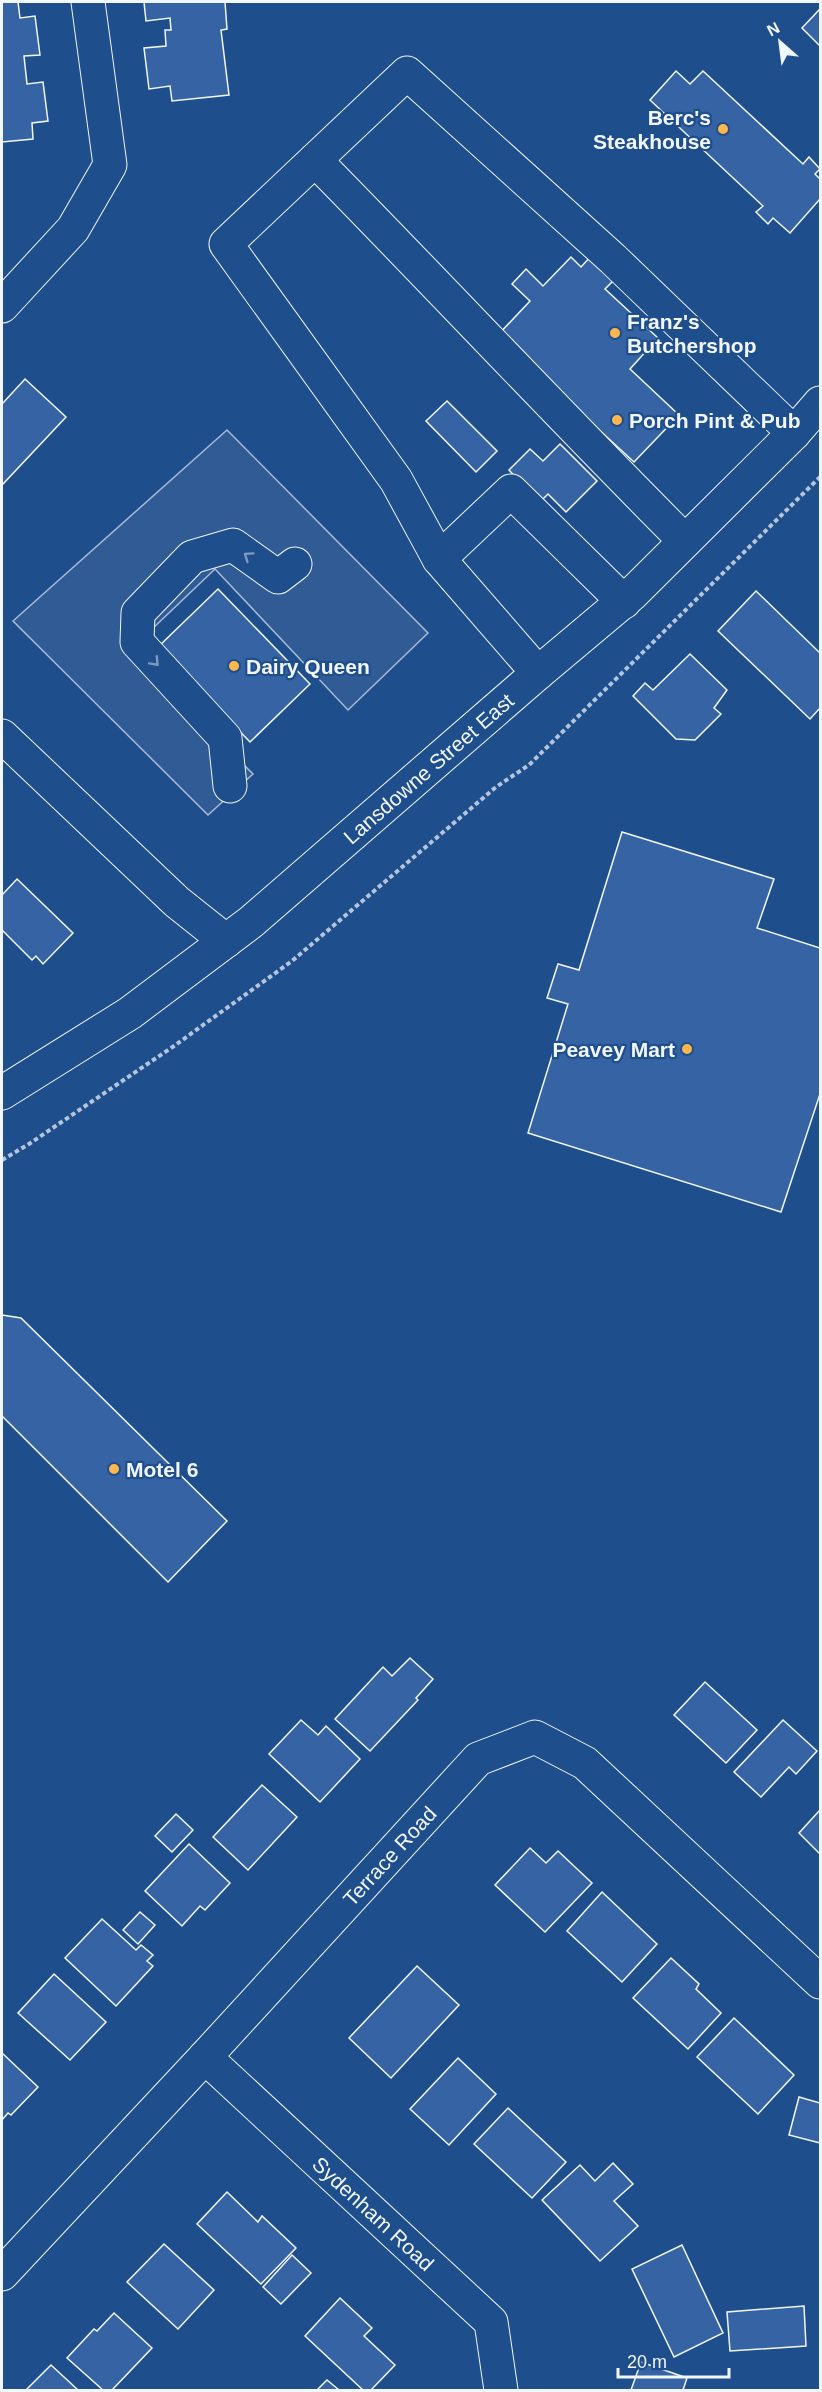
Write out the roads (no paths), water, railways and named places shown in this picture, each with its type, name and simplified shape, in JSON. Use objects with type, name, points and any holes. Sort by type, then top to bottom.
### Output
[{"type":"street","points":[[2,306],[73,229],[110,165],[88,2]]},
{"type":"street","points":[[538,673],[439,559],[396,480],[226,244],[315,160],[407,74],[613,258],[794,433]]},
{"type":"street","points":[[315,160],[476,324],[595,451],[685,541]]},
{"type":"street","name":"Lansdowne Street East","points":[[2,1093],[130,1012],[226,941],[624,602],[794,433],[820,403]]},
{"type":"street","points":[[439,559],[511,491],[624,602]]},
{"type":"street","points":[[230,786],[225,738],[137,642],[138,613],[192,557],[233,545],[278,577],[296,564]]},
{"type":"street","points":[[2,736],[177,902],[226,941]]},
{"type":"street","name":"Terrace Road","points":[[2,2274],[478,1759],[536,1737],[585,1763],[820,1982]]},
{"type":"street","name":"Sydenham Road","points":[[205,2057],[491,2322],[501,2391]]},
{"type":"place","name":"Berc's Steakhouse","points":[[723,129]]},
{"type":"place","name":"Franz's Butchershop","points":[[615,333]]},
{"type":"place","name":"Porch Pint & Pub","points":[[617,420]]},
{"type":"place","name":"Dairy Queen","points":[[234,666]]},
{"type":"place","name":"Peavey Mart","points":[[687,1049]]},
{"type":"place","name":"Motel 6","points":[[114,1469]]}]
